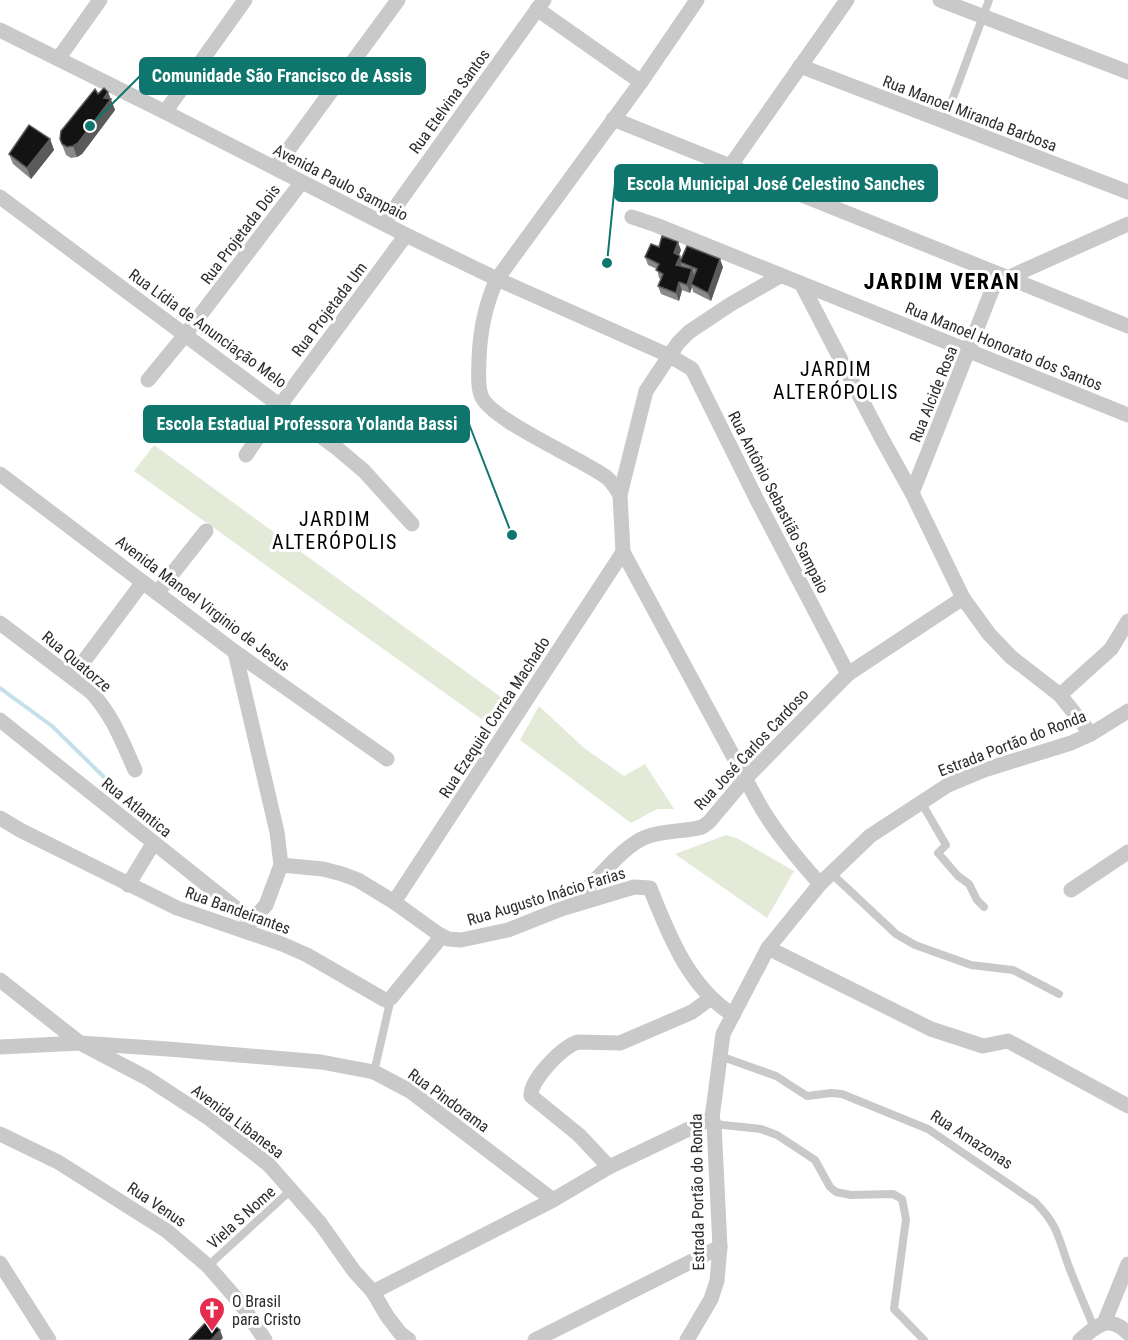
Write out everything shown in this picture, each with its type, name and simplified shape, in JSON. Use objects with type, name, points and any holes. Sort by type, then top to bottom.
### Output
[{"type":"street","points":[[58,59],[100,0]]},
{"type":"street","points":[[165,112],[244,0]]},
{"type":"street","points":[[275,168],[398,0]]},
{"type":"street","points":[[621,495],[609,479],[585,463],[495,413],[481,397],[478,384],[483,322],[497,279],[641,82],[697,0]]},
{"type":"street","points":[[731,165],[847,0]]},
{"type":"street","points":[[940,0],[1128,72]]},
{"type":"street","points":[[540,5],[641,82]]},
{"type":"street","name":"Rua Etelvina Santos","points":[[384,223],[540,5]]},
{"type":"street","name":"Avenida Paulo Sampaio","points":[[0,30],[406,236],[670,356]]},
{"type":"street","name":"Rua Manoel Miranda Barbosa","points":[[800,66],[1128,192]]},
{"type":"street","points":[[613,119],[1128,326]]},
{"type":"street","name":"Rua Projetada Dois","points":[[148,380],[301,183]]},
{"type":"street","name":"Rua Lídia de Anunciação Melo","points":[[0,197],[338,448],[364,471],[412,524]]},
{"type":"street","name":"Rua Manoel Honorato dos Santos","points":[[632,217],[657,225],[1128,415]]},
{"type":"street","points":[[1003,276],[1128,224]]},
{"type":"street","name":"Rua Projetada Um","points":[[246,456],[281,404],[406,236]]},
{"type":"street","points":[[780,276],[699,325],[678,343],[646,392],[621,495],[623,552],[771,825],[795,856],[826,879]]},
{"type":"street","name":"Rua Alcide Rosa","points":[[912,493],[969,352],[1003,276]]},
{"type":"street","points":[[802,285],[912,493],[963,598],[989,634],[1011,657],[1060,695],[1091,734]]},
{"type":"street","name":"Rua Antônio Sebastião Sampaio","points":[[670,356],[692,369],[848,674]]},
{"type":"street","name":"Avenida Manoel Virginio de Jesus","points":[[0,474],[235,652],[387,759]]},
{"type":"street","points":[[157,593],[206,531]]},
{"type":"street","name":"Rua Ezequiel Correa Machado","points":[[394,902],[623,552]]},
{"type":"street","points":[[72,677],[143,582]]},
{"type":"street","name":"Rua José Carlos Cardoso","points":[[561,909],[586,891],[630,846],[645,837],[702,827],[746,778],[848,674],[963,598]]},
{"type":"street","points":[[1060,695],[1111,649],[1128,621]]},
{"type":"street","name":"Rua Quatorze","points":[[0,623],[91,692],[107,711],[135,770]]},
{"type":"street","points":[[235,652],[277,832],[281,865],[266,905],[247,926]]},
{"type":"street","name":"Estrada Portão do Ronda","points":[[687,1340],[711,1299],[717,1281],[720,1247],[713,1121],[723,1034],[768,948],[826,879],[870,836],[921,802],[948,785],[984,770],[1071,743],[1091,734],[1128,711]]},
{"type":"street","name":"Rua Atlantica","points":[[0,720],[153,844],[247,926]]},
{"type":"street","name":"Rua Bandeirantes","points":[[0,818],[177,908],[247,926],[307,955],[385,1000],[391,998]]},
{"type":"street","points":[[128,885],[153,844]]},
{"type":"street","points":[[1071,890],[1128,852]]},
{"type":"street","name":"Rua Augusto Inácio Farias","points":[[281,865],[342,873],[394,902],[442,936],[460,940],[479,938],[508,930],[561,909],[634,887],[651,888],[676,950],[687,969],[717,1005],[733,1016]]},
{"type":"street","points":[[391,998],[442,936]]},
{"type":"street","points":[[768,948],[948,1035],[983,1046],[1008,1041],[1128,1106]]},
{"type":"street","name":"Avenida Libanesa","points":[[0,980],[80,1043],[147,1078],[210,1119],[269,1165],[320,1223],[354,1271],[373,1292],[387,1316],[400,1333],[409,1340]]},
{"type":"street","points":[[609,1167],[579,1135],[531,1096],[533,1086],[553,1060],[572,1044],[578,1042],[620,1043],[692,1012],[711,998]]},
{"type":"street","name":"Rua Pindorama","points":[[0,1047],[80,1043],[309,1060],[374,1072],[410,1091],[553,1200]]},
{"type":"street","points":[[373,1292],[553,1200],[609,1167],[713,1121]]},
{"type":"street","name":"Rua Venus","points":[[0,1134],[58,1162],[167,1231],[208,1266],[241,1304],[265,1340]]},
{"type":"street","points":[[535,1340],[720,1247]]},
{"type":"street","points":[[0,1263],[49,1340]]},
{"type":"street","points":[[1080,1340],[1099,1325],[1128,1264]]},
{"type":"street","points":[[1099,1325],[1118,1324],[1128,1333]]},
{"type":"lane","points":[[944,123],[989,0]]},
{"type":"lane","points":[[921,802],[946,845],[938,853],[958,876],[969,884],[977,900],[984,907]]},
{"type":"lane","points":[[826,879],[896,934],[915,945],[971,966],[1013,970],[1059,994]]},
{"type":"lane","points":[[374,1072],[391,998]]},
{"type":"lane","name":"Rua Amazonas","points":[[720,1056],[776,1076],[807,1096],[842,1094],[928,1129],[1035,1202],[1056,1226],[1068,1264],[1099,1325]]},
{"type":"lane","points":[[713,1121],[761,1129],[777,1135],[815,1160],[830,1187],[836,1192],[851,1195],[892,1194],[902,1199],[906,1219],[894,1309],[924,1340]]},
{"type":"lane","name":"Viela S Nome","points":[[208,1266],[292,1189]]},
{"type":"green space","points":[[154,445],[509,703],[494,728],[134,471]]},
{"type":"green space","points":[[539,706],[584,748],[624,776],[645,764],[674,809],[657,809],[631,823],[520,740]]},
{"type":"green space","points":[[726,835],[737,838],[794,871],[767,918],[675,854]]},
{"type":"building","points":[[104,88],[108,92],[104,98],[111,99],[78,143],[67,147],[62,144],[61,131],[95,89],[98,94]]},
{"type":"building","points":[[29,125],[50,139],[27,168],[9,154]]},
{"type":"building","points":[[662,236],[678,242],[674,253],[680,256],[676,265],[692,269],[687,285],[679,282],[676,293],[658,286],[663,274],[656,270],[659,264],[645,257],[651,244],[659,247]]},
{"type":"building","points":[[687,246],[720,259],[708,293],[691,284],[697,269],[680,262]]},
{"type":"building","points":[[208,1320],[220,1330],[211,1340],[189,1340]]},
{"type":"waterway","points":[[0,688],[52,726],[107,780]]},
{"type":"place","name":"Comunidade São Francisco de Assis","points":[[90,126]]},
{"type":"place","name":"Escola Municipal José Celestino Sanches","points":[[607,263]]},
{"type":"place","name":"Escola Estadual Professora Yolanda Bassi","points":[[512,535]]},
{"type":"place","name":"O Brasil para Cristo","points":[[212,1333]]},
{"type":"district","name":"JARDIM VERAN","points":[[942,281]]},
{"type":"district","name":"JARDIM ALTERÓPOLIS","points":[[836,380]]},
{"type":"district","name":"JARDIM ALTERÓPOLIS","points":[[335,530]]}]
